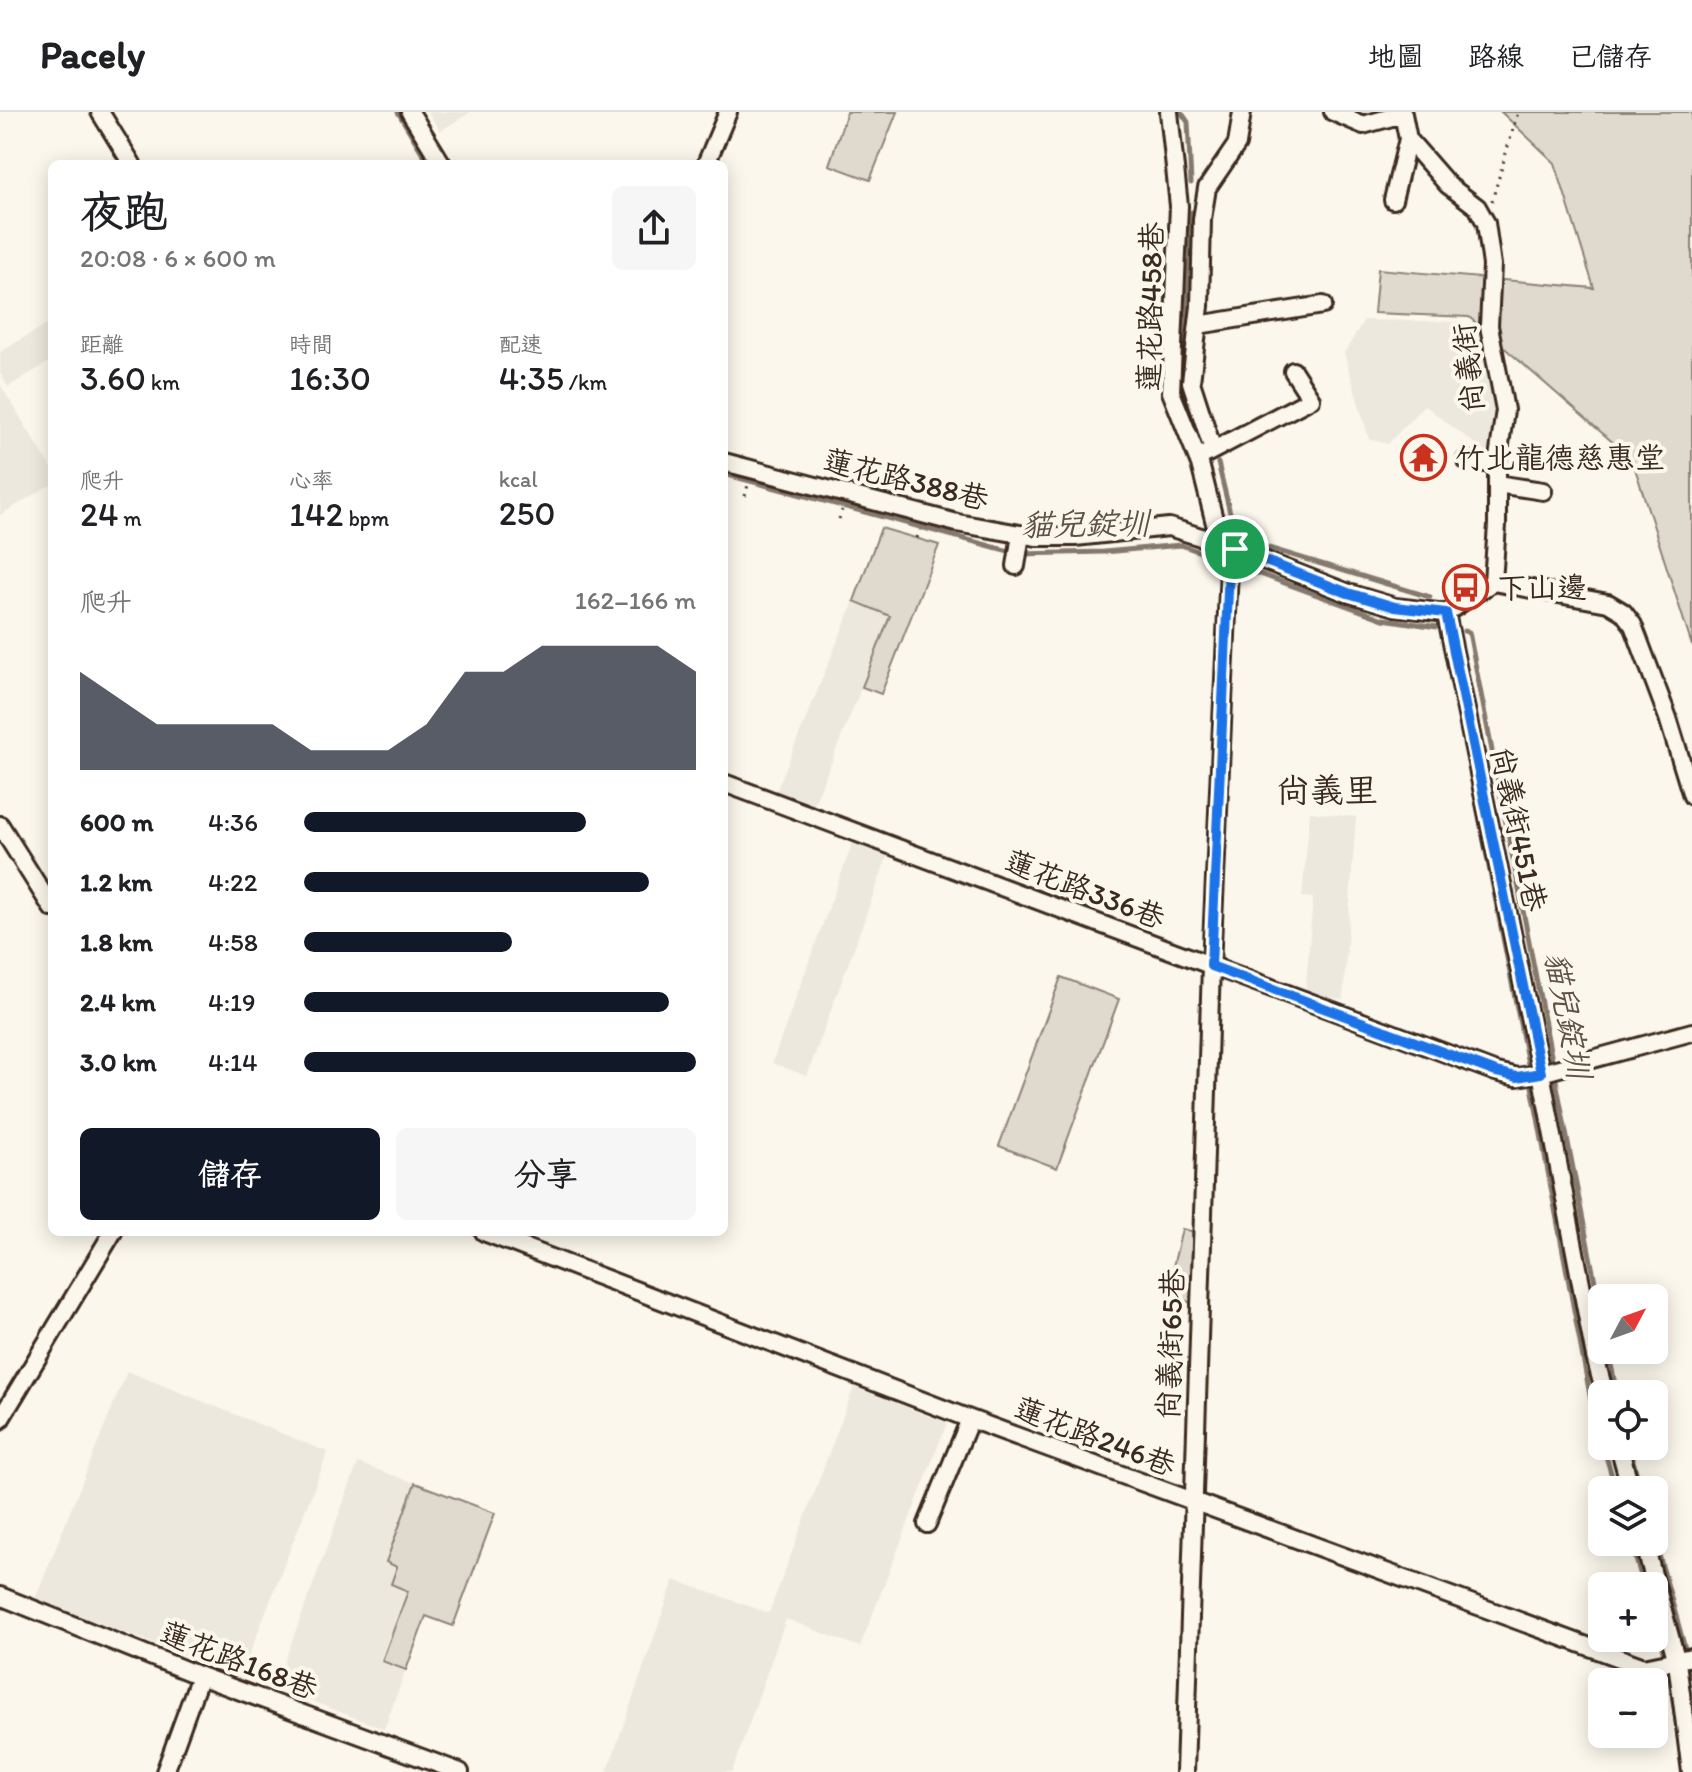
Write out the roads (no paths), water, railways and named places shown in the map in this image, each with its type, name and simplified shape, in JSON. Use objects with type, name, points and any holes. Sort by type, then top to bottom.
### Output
[{"type":"street","points":[[100,112],[130,160]]},
{"type":"street","points":[[410,112],[440,160]]},
{"type":"street","points":[[708,160],[728,112]]},
{"type":"street","name":"蓮花路458巷","points":[[1169,112],[1179,206],[1171,392],[1198,458],[1228,546]]},
{"type":"street","points":[[1179,206],[1207,188],[1237,144],[1242,112]]},
{"type":"street","points":[[1340,113],[1363,125],[1403,113],[1408,139],[1393,200]]},
{"type":"street","name":"尚義街","points":[[1408,139],[1448,185],[1477,207],[1486,223],[1492,265],[1489,326],[1505,410],[1497,465],[1493,582]]},
{"type":"street","points":[[1207,188],[1202,219],[1198,325],[1191,382],[1213,450]]},
{"type":"street","points":[[1198,325],[1323,305]]},
{"type":"street","points":[[1198,458],[1311,399],[1293,371]]},
{"type":"street","points":[[1466,460],[1497,465]]},
{"type":"street","name":"蓮花路388巷","points":[[728,463],[957,523],[1021,534],[1075,537],[1169,527],[1228,546],[1348,593],[1395,607],[1446,613]]},
{"type":"street","points":[[1497,484],[1543,491]]},
{"type":"street","points":[[1016,566],[1021,534]]},
{"type":"street","name":"尚義街65巷","points":[[1185,1772],[1192,1502],[1228,546]]},
{"type":"street","points":[[1446,613],[1493,582],[1608,603],[1623,612],[1633,625],[1668,718],[1692,796]]},
{"type":"street","name":"尚義街451巷","points":[[1446,613],[1601,1380]]},
{"type":"street","name":"蓮花路336巷","points":[[728,785],[1496,1072],[1517,1077],[1541,1073],[1692,1032]]},
{"type":"street","points":[[0,825],[48,902]]},
{"type":"street","points":[[0,1420],[111,1236]]},
{"type":"street","name":"蓮花路246巷","points":[[494,1236],[970,1419],[1644,1667],[1684,1660]]},
{"type":"street","points":[[927,1524],[970,1419]]},
{"type":"street","points":[[1649,1556],[1684,1660],[1691,1772]]},
{"type":"street","name":"蓮花路168巷","points":[[0,1596],[200,1676],[460,1772]]},
{"type":"street","points":[[165,1772],[200,1676]]},
{"type":"waterway","name":"貓兒錠圳","points":[[398,112],[427,160]]},
{"type":"waterway","points":[[1181,112],[1188,122],[1191,183]]},
{"type":"waterway","points":[[1185,367],[1192,212]]},
{"type":"waterway","points":[[1184,381],[1189,402]]},
{"type":"waterway","points":[[1218,463],[1232,521],[1252,543],[1430,597]]},
{"type":"waterway","name":"貓兒錠圳","points":[[728,475],[1020,554],[1104,552],[1181,545],[1383,619],[1444,628]]},
{"type":"waterway","name":"貓兒錠圳","points":[[1464,631],[1469,632],[1595,1284]]},
{"type":"waterway","points":[[1464,740],[1529,1069]]},
{"type":"waterway","points":[[1531,1081],[1588,1384]]},
{"type":"waterway","name":"貓兒錠圳","points":[[1611,1364],[1614,1380]]},
{"type":"waterway","points":[[1607,1460],[1612,1476]]},
{"type":"waterway","name":"貓兒錠圳","points":[[1633,1460],[1637,1476]]},
{"type":"waterway","points":[[1635,1556],[1640,1572]]},
{"type":"waterway","name":"貓兒錠圳","points":[[1659,1556],[1692,1674]]},
{"type":"waterway","points":[[1663,1652],[1665,1657]]},
{"type":"waterway","points":[[1669,1672],[1682,1763]]},
{"type":"place","name":"竹北龍德慈惠堂","points":[[1424,457]]},
{"type":"place","name":"下山邊","points":[[1466,587]]},
{"type":"district","name":"尚義里","points":[[1327,790]]}]
